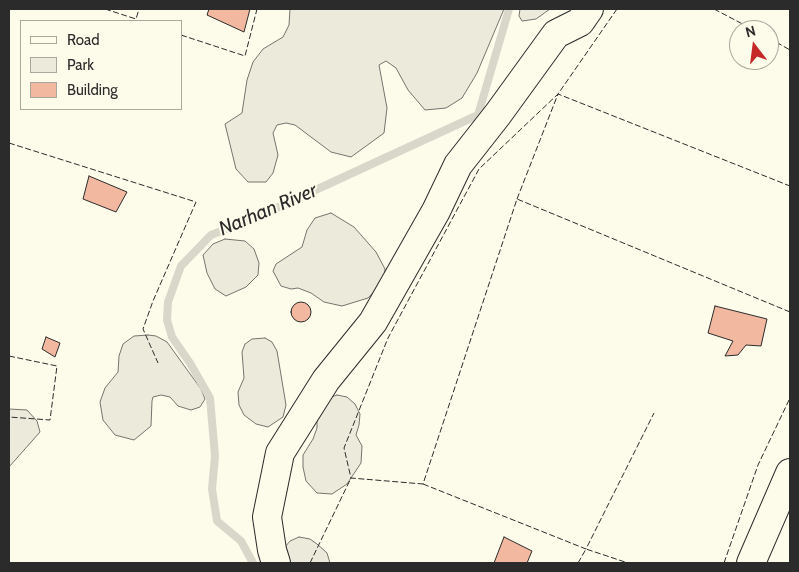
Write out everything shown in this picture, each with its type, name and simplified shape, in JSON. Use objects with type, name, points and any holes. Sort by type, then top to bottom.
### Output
[{"type":"street","points":[[276,563],[267,517],[280,453],[326,380],[373,322],[436,211],[458,165],[556,34],[580,22],[589,9]]},
{"type":"street","points":[[752,563],[790,473]]},
{"type":"green space","points":[[290,9],[504,9],[477,73],[462,98],[446,108],[425,110],[408,90],[396,68],[386,61],[379,65],[387,108],[384,133],[351,157],[331,152],[295,125],[286,123],[277,125],[273,133],[278,155],[273,173],[266,182],[248,182],[236,169],[225,124],[242,113],[247,80],[253,62],[263,49],[283,37],[289,25]]},
{"type":"green space","points":[[520,9],[550,9],[536,19],[522,21],[519,16]]},
{"type":"green space","points":[[331,213],[354,227],[376,252],[385,269],[384,281],[368,298],[342,306],[324,302],[311,293],[298,288],[291,289],[281,286],[273,271],[276,264],[302,247],[307,230],[315,218]]},
{"type":"green space","points":[[225,239],[245,241],[254,249],[259,263],[258,275],[246,287],[226,296],[215,289],[207,273],[203,255],[213,244]]},
{"type":"green space","points":[[134,336],[156,336],[167,342],[201,389],[205,399],[200,407],[191,410],[178,406],[170,397],[161,395],[153,397],[151,426],[134,440],[115,435],[103,420],[100,402],[105,388],[118,372],[119,356],[123,344]]},
{"type":"green space","points":[[265,338],[272,342],[277,351],[286,405],[283,417],[268,427],[256,424],[244,415],[239,405],[238,392],[244,378],[242,352],[245,344],[252,339]]},
{"type":"green space","points":[[337,395],[347,397],[355,404],[360,414],[356,435],[362,446],[361,463],[347,484],[332,494],[317,493],[306,481],[303,455],[313,439],[317,428],[317,416],[326,399]]},
{"type":"green space","points":[[9,409],[27,410],[37,421],[40,432],[9,467]]},
{"type":"green space","points":[[299,537],[310,539],[317,544],[327,553],[330,563],[287,563],[285,547],[290,541]]},
{"type":"building","points":[[209,9],[250,9],[244,32],[207,15]]},
{"type":"building","points":[[89,176],[127,192],[116,212],[83,199]]},
{"type":"building","points":[[297,302],[305,302],[311,308],[311,316],[305,322],[297,322],[291,316],[291,308]]},
{"type":"building","points":[[715,306],[767,319],[761,346],[746,345],[738,355],[725,356],[733,341],[708,333]]},
{"type":"building","points":[[46,337],[60,343],[55,357],[42,349]]},
{"type":"building","points":[[504,537],[532,551],[527,563],[494,563]]},
{"type":"waterway","name":"Narhan River","points":[[253,563],[241,541],[217,521],[212,489],[215,456],[210,398],[190,363],[172,337],[167,320],[168,302],[181,266],[211,235],[257,217],[478,115],[509,9]]},
{"type":"fence","points":[[105,9],[136,19],[139,9]]},
{"type":"fence","points":[[182,35],[245,56],[257,9]]},
{"type":"fence","points":[[617,9],[558,94],[479,169],[388,338],[344,448],[351,478],[423,484],[517,199],[790,312]]},
{"type":"fence","points":[[714,9],[735,20]]},
{"type":"fence","points":[[779,44],[790,50]]},
{"type":"fence","points":[[517,199],[558,94],[790,186]]},
{"type":"fence","points":[[9,143],[196,202],[153,301],[143,329],[158,363]]},
{"type":"fence","points":[[9,356],[57,366],[50,420],[9,417]]},
{"type":"fence","points":[[724,563],[758,465],[790,398]]},
{"type":"fence","points":[[423,484],[586,549],[654,413]]},
{"type":"fence","points":[[310,563],[351,478]]},
{"type":"fence","points":[[578,563],[586,549],[628,563]]}]
